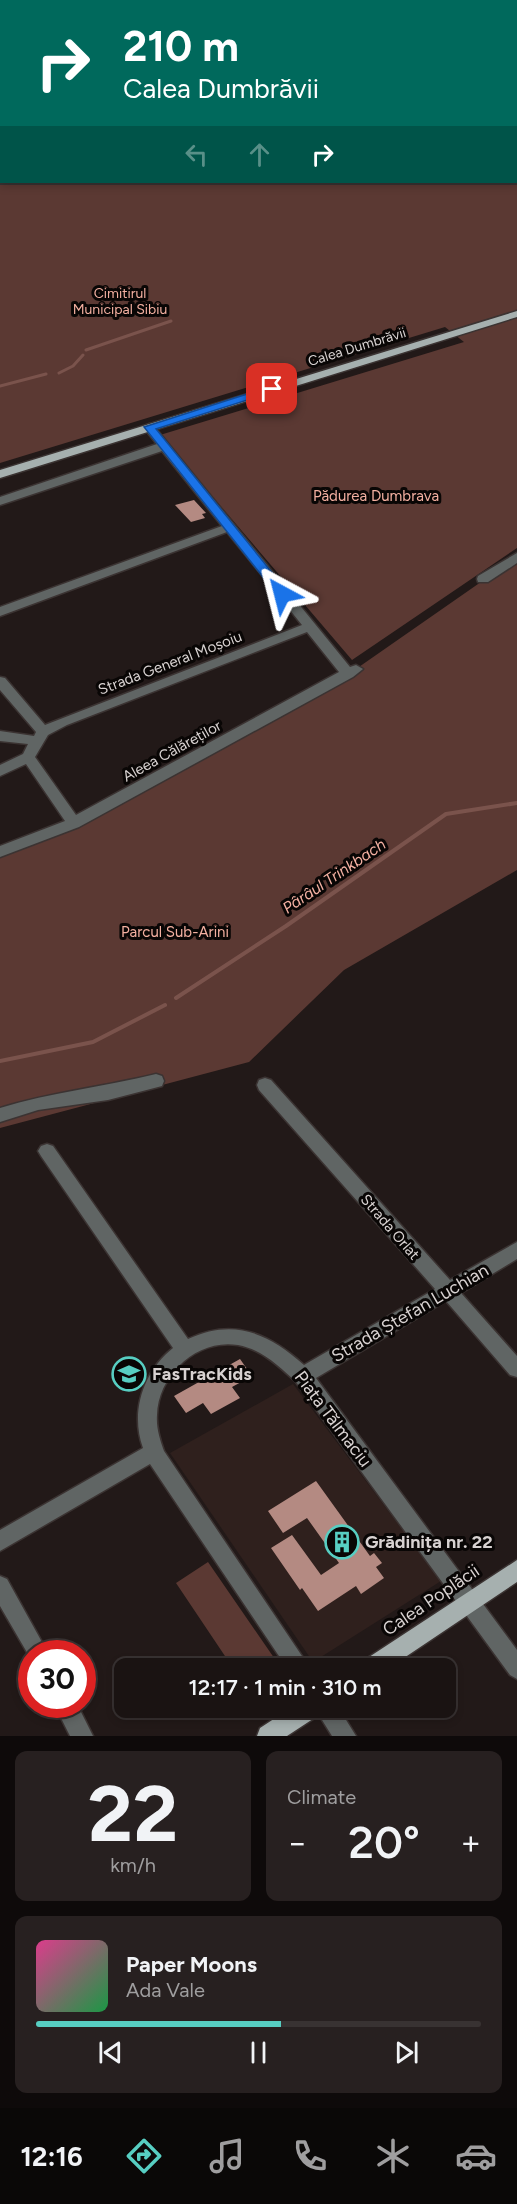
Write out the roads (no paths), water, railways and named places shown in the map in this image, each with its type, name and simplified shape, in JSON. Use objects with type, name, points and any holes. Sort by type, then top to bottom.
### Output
[{"type":"main road","name":"Calea Dumbrăvii","points":[[0,474],[517,314]]},
{"type":"main road","name":"Calea Poplăcii","points":[[385,1658],[517,1570]]},
{"type":"main road","points":[[268,1736],[295,1718]]},
{"type":"street","points":[[149,427],[309,627]]},
{"type":"street","points":[[0,501],[164,446]]},
{"type":"street","points":[[0,612],[230,527]]},
{"type":"street","points":[[483,579],[517,557]]},
{"type":"street","name":"Aleea Călăreților","points":[[0,852],[74,823],[352,671],[309,627]]},
{"type":"street","name":"Strada General Moșoiu","points":[[40,736],[62,722],[309,627]]},
{"type":"street","points":[[0,681],[40,736]]},
{"type":"street","points":[[0,736],[40,736]]},
{"type":"street","points":[[0,771],[28,757],[40,736]]},
{"type":"street","points":[[28,757],[74,823]]},
{"type":"street","points":[[0,1115],[38,1102],[108,1094],[156,1082]]},
{"type":"street","name":"Strada Orlat","points":[[265,1085],[517,1369]]},
{"type":"street","points":[[47,1151],[185,1350]]},
{"type":"street","name":"Strada Ștefan Luchian","points":[[303,1376],[517,1250]]},
{"type":"street","name":"Piața Tălmaciu","points":[[292,1658],[154,1452],[148,1437],[145,1420],[151,1393],[166,1368],[185,1350],[214,1338],[229,1336],[243,1338],[274,1352],[303,1376],[517,1668]]},
{"type":"street","points":[[0,1541],[154,1452]]},
{"type":"street","points":[[0,1586],[30,1640]]},
{"type":"street","points":[[72,1718],[82,1736]]},
{"type":"street","points":[[333,1718],[345,1736]]},
{"type":"waterway","points":[[86,350],[171,321]]},
{"type":"waterway","points":[[59,373],[73,366],[83,355]]},
{"type":"waterway","points":[[0,386],[46,374]]},
{"type":"waterway","name":"Pârâul Trinkbach","points":[[176,998],[286,926],[446,814],[517,803]]},
{"type":"waterway","name":"Pârâul Trinkbach","points":[[0,1061],[93,1042],[165,1005]]},
{"type":"place","name":"FasTracKids","points":[[129,1374]]},
{"type":"place","name":"Grădinița nr. 22","points":[[342,1542]]},
{"type":"park label","name":"Cimitirul Municipal Sibiu","points":[[120,302]]},
{"type":"park label","name":"Pădurea Dumbrava","points":[[376,496]]},
{"type":"park label","name":"Parcul Sub-Arini","points":[[175,932]]}]
